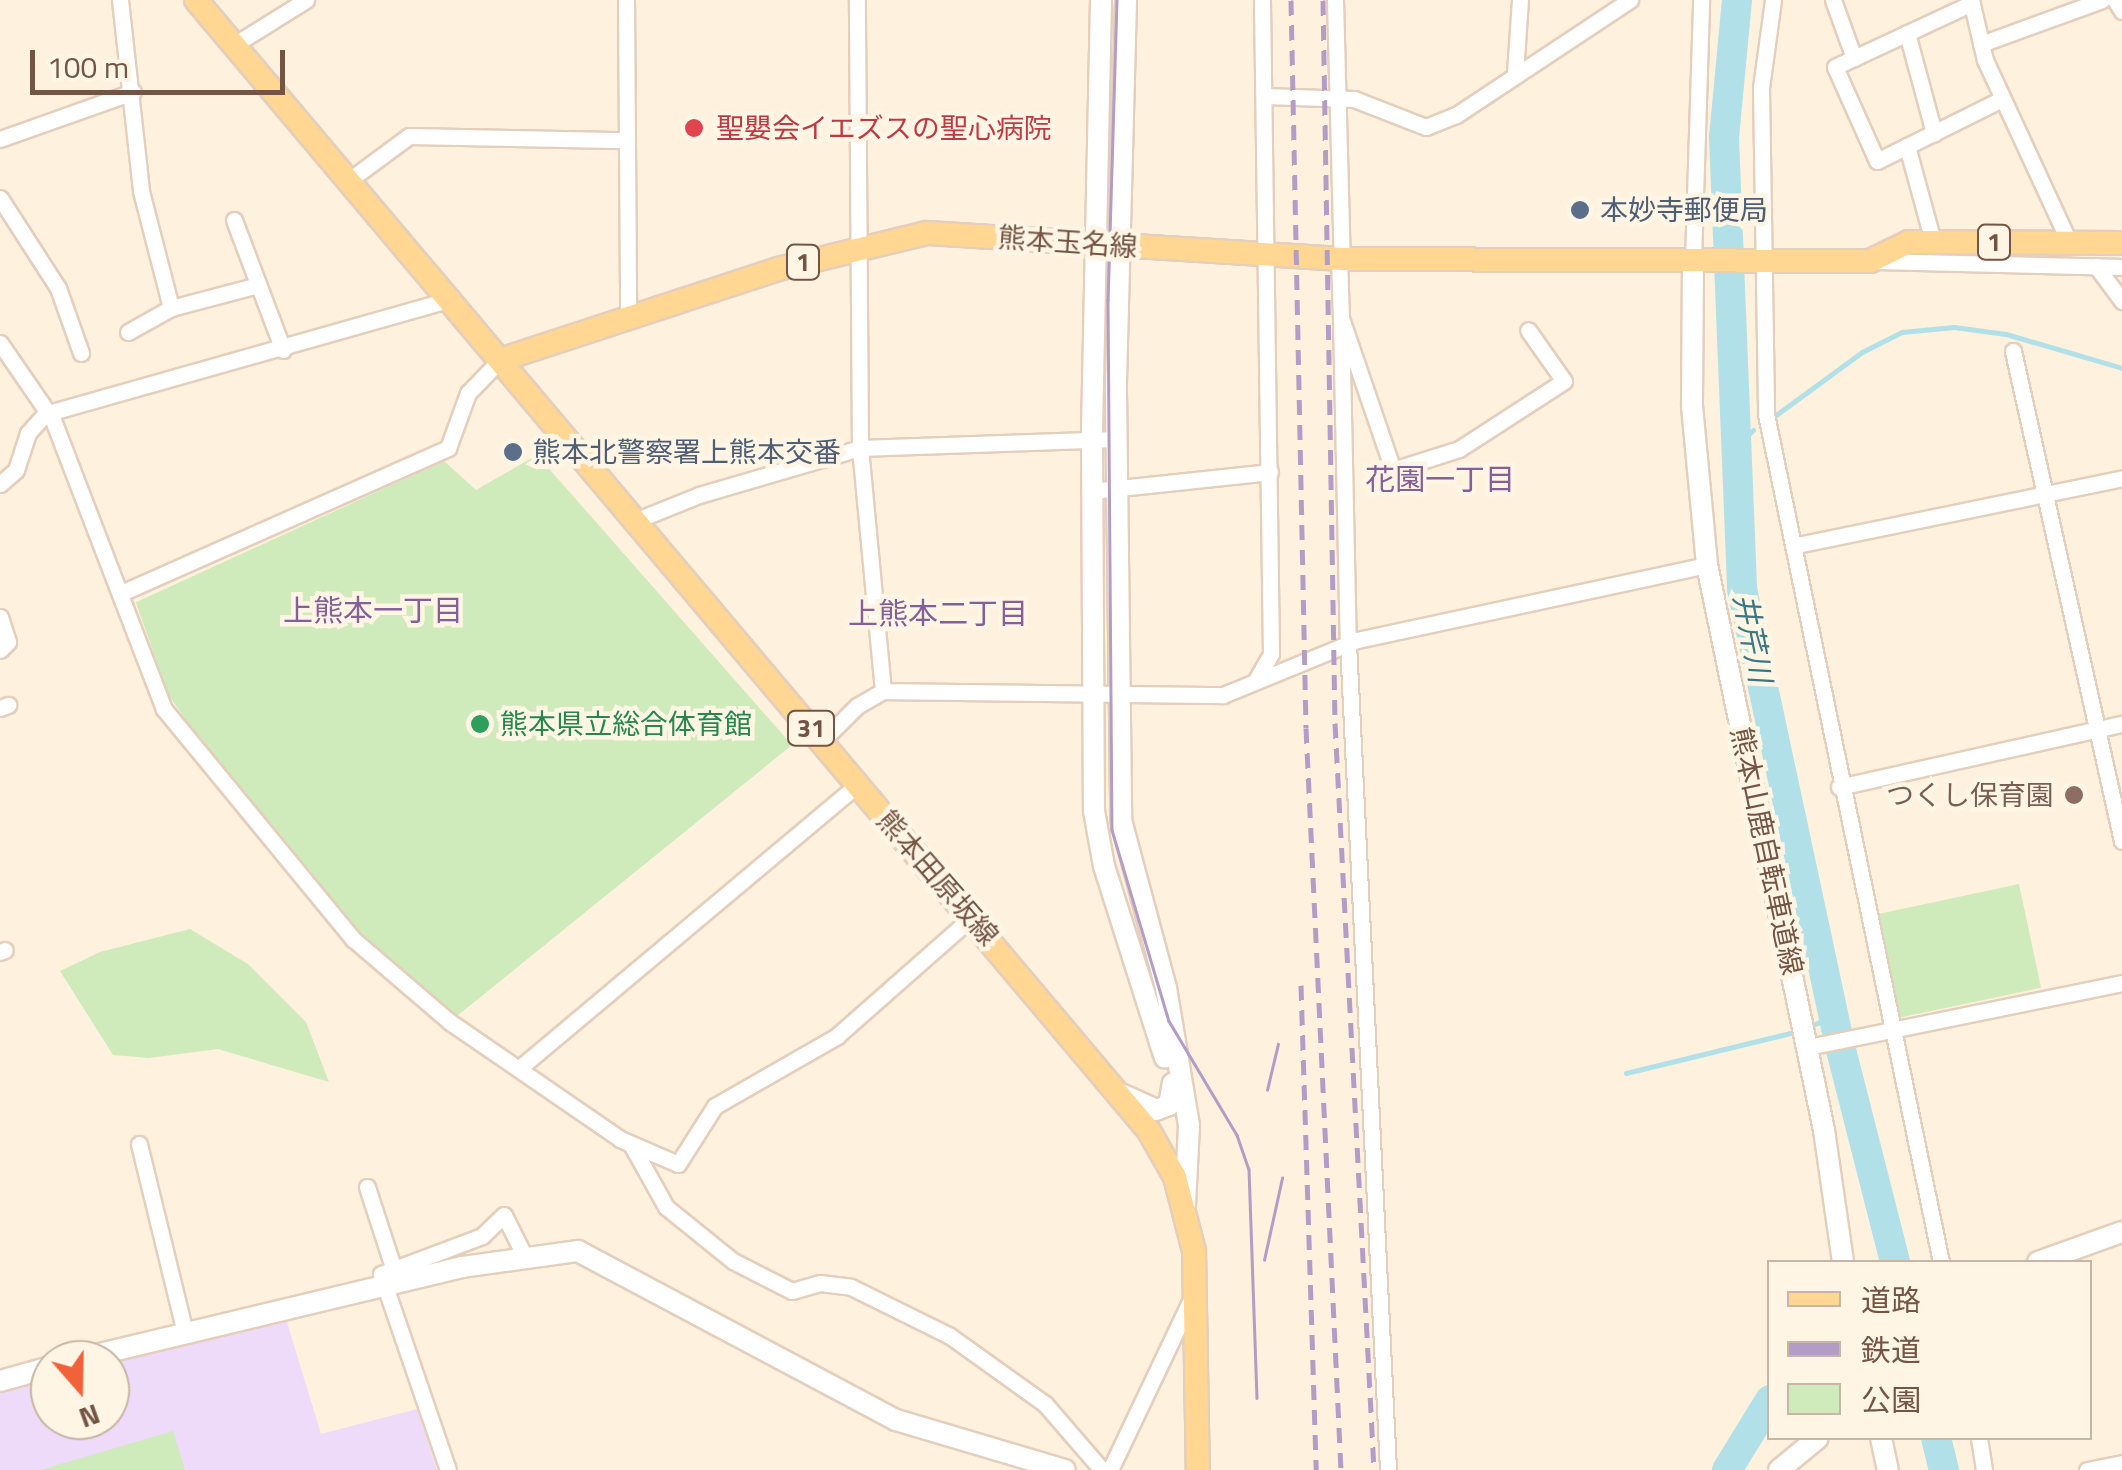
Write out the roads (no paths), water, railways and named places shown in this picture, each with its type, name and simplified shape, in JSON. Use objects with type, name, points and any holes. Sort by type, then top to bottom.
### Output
[{"type":"main road","points":[[196,0],[500,360]]},
{"type":"main road","name":"熊本玉名線","points":[[500,360],[855,247],[927,233],[1340,259],[1870,261],[1910,242],[2122,243]]},
{"type":"main road","name":"熊本田原坂線","points":[[500,360],[632,522],[1122,1095],[1165,1155],[1185,1204],[1198,1286],[1198,1470]]},
{"type":"street","points":[[120,0],[141,192],[172,308]]},
{"type":"street","points":[[234,45],[306,0]]},
{"type":"street","points":[[626,0],[628,318]]},
{"type":"street","points":[[856,0],[855,247],[860,448],[883,692]]},
{"type":"street","points":[[1102,0],[1106,245],[1116,438],[1122,838],[1163,970],[1189,1126],[1185,1204]]},
{"type":"street","points":[[1126,0],[1092,439],[1096,831],[1189,1126]]},
{"type":"street","points":[[1256,680],[1271,654],[1270,256],[1262,0]]},
{"type":"street","points":[[1335,0],[1348,644],[1388,1470]]},
{"type":"street","points":[[1514,73],[1520,0]]},
{"type":"street","points":[[1264,96],[1337,97],[1426,127],[1630,0]]},
{"type":"street","points":[[1699,260],[1701,0]]},
{"type":"street","points":[[1773,0],[1762,88],[1766,414],[1941,1260]]},
{"type":"street","points":[[1833,0],[1854,58]]},
{"type":"street","points":[[1981,44],[2102,0]]},
{"type":"street","points":[[2115,0],[2122,11]]},
{"type":"street","points":[[2002,98],[1877,161],[1836,66],[1972,1],[1981,44],[2002,98],[2069,242]]},
{"type":"street","points":[[1907,33],[1934,133]]},
{"type":"street","points":[[0,139],[133,92]]},
{"type":"street","points":[[348,181],[409,136],[627,140]]},
{"type":"street","points":[[1907,146],[1934,242]]},
{"type":"street","points":[[0,198],[58,288],[81,353]]},
{"type":"street","points":[[234,220],[282,350]]},
{"type":"street","name":"熊本山鹿自転車道線","points":[[1699,260],[1692,406],[1707,565],[1807,1043],[1843,1260]]},
{"type":"street","points":[[1870,261],[2122,267]]},
{"type":"street","points":[[2096,266],[2122,302]]},
{"type":"street","points":[[128,332],[172,308],[258,285]]},
{"type":"street","points":[[0,484],[16,470],[28,433],[44,414],[452,300]]},
{"type":"street","points":[[1341,318],[1393,470],[1459,449],[1564,381],[1528,330]]},
{"type":"street","points":[[0,342],[44,414],[53,420],[91,508],[164,709],[353,938],[450,1022],[522,1066],[632,1144],[678,1164],[715,1106],[837,1036],[972,916]]},
{"type":"street","points":[[2013,351],[2122,841]]},
{"type":"street","points":[[122,593],[448,448],[468,394],[500,360]]},
{"type":"street","points":[[632,522],[699,495],[860,448],[1116,438]]},
{"type":"street","points":[[1092,490],[1270,472]]},
{"type":"street","points":[[1796,545],[2122,478]]},
{"type":"street","points":[[822,741],[857,706],[883,692],[1223,696],[1348,644],[1707,565]]},
{"type":"street","points":[[0,617],[8,642],[0,650]]},
{"type":"street","points":[[1840,786],[2122,724]]},
{"type":"street","points":[[522,1066],[856,786]]},
{"type":"street","points":[[1807,1043],[2122,983]]},
{"type":"street","points":[[1122,1095],[1156,1110],[1169,1105],[1173,1084]]},
{"type":"street","points":[[139,1144],[184,1329]]},
{"type":"street","points":[[632,1144],[666,1207],[733,1261],[792,1291],[820,1283],[851,1286],[950,1336],[1045,1404],[1102,1470]]},
{"type":"street","points":[[368,1187],[389,1277],[448,1470]]},
{"type":"street","points":[[389,1277],[482,1236],[504,1215],[524,1254]]},
{"type":"street","points":[[2044,1260],[2122,1232]]},
{"type":"street","points":[[130,1344],[389,1277],[524,1254],[578,1250],[602,1259],[896,1420],[1065,1470]]},
{"type":"street","points":[[1110,1470],[1198,1286]]},
{"type":"street","points":[[0,1381],[30,1373]]},
{"type":"street","points":[[1779,1470],[1816,1440]]},
{"type":"street","points":[[1881,1440],[1888,1470]]},
{"type":"street","points":[[1979,1440],[1984,1470]]},
{"type":"street","points":[[2087,1470],[2122,1463]]},
{"type":"waterway","name":"井芹川","points":[[1737,0],[1724,138],[1742,589],[1839,1042],[1894,1260]]},
{"type":"waterway","points":[[1776,415],[1862,352],[1902,332],[1954,327],[2006,334],[2122,368]]},
{"type":"waterway","points":[[1737,445],[1753,430]]},
{"type":"waterway","points":[[1808,1027],[1834,1016]]},
{"type":"waterway","points":[[1626,1073],[1798,1031]]},
{"type":"waterway","points":[[1727,1470],[1767,1405]]},
{"type":"waterway","name":"井芹川","points":[[1936,1440],[1944,1470]]},
{"type":"tram line","points":[[1117,0],[1108,300],[1112,830],[1169,1021],[1237,1135],[1249,1169],[1257,1398]]},
{"type":"tram line","points":[[1267,1090],[1278,1044]]},
{"type":"tram line","points":[[1264,1260],[1282,1178]]},
{"type":"railway","points":[[1291,0],[1306,728],[1341,1470]]},
{"type":"railway","points":[[1323,0],[1335,723],[1374,1470]]},
{"type":"railway","points":[[1301,985],[1316,1470]]},
{"type":"place","name":"聖嬰会イエズスの聖心病院","points":[[694,128]]},
{"type":"place","name":"本妙寺郵便局","points":[[1580,210]]},
{"type":"place","name":"熊本北警察署上熊本交番","points":[[513,452]]},
{"type":"place","name":"熊本県立総合体育館","points":[[480,724]]},
{"type":"place","name":"つくし保育園","points":[[2074,795]]},
{"type":"district","name":"花園一丁目","points":[[1440,479]]},
{"type":"district","name":"上熊本一丁目","points":[[373,610]]},
{"type":"district","name":"上熊本二丁目","points":[[938,613]]}]
